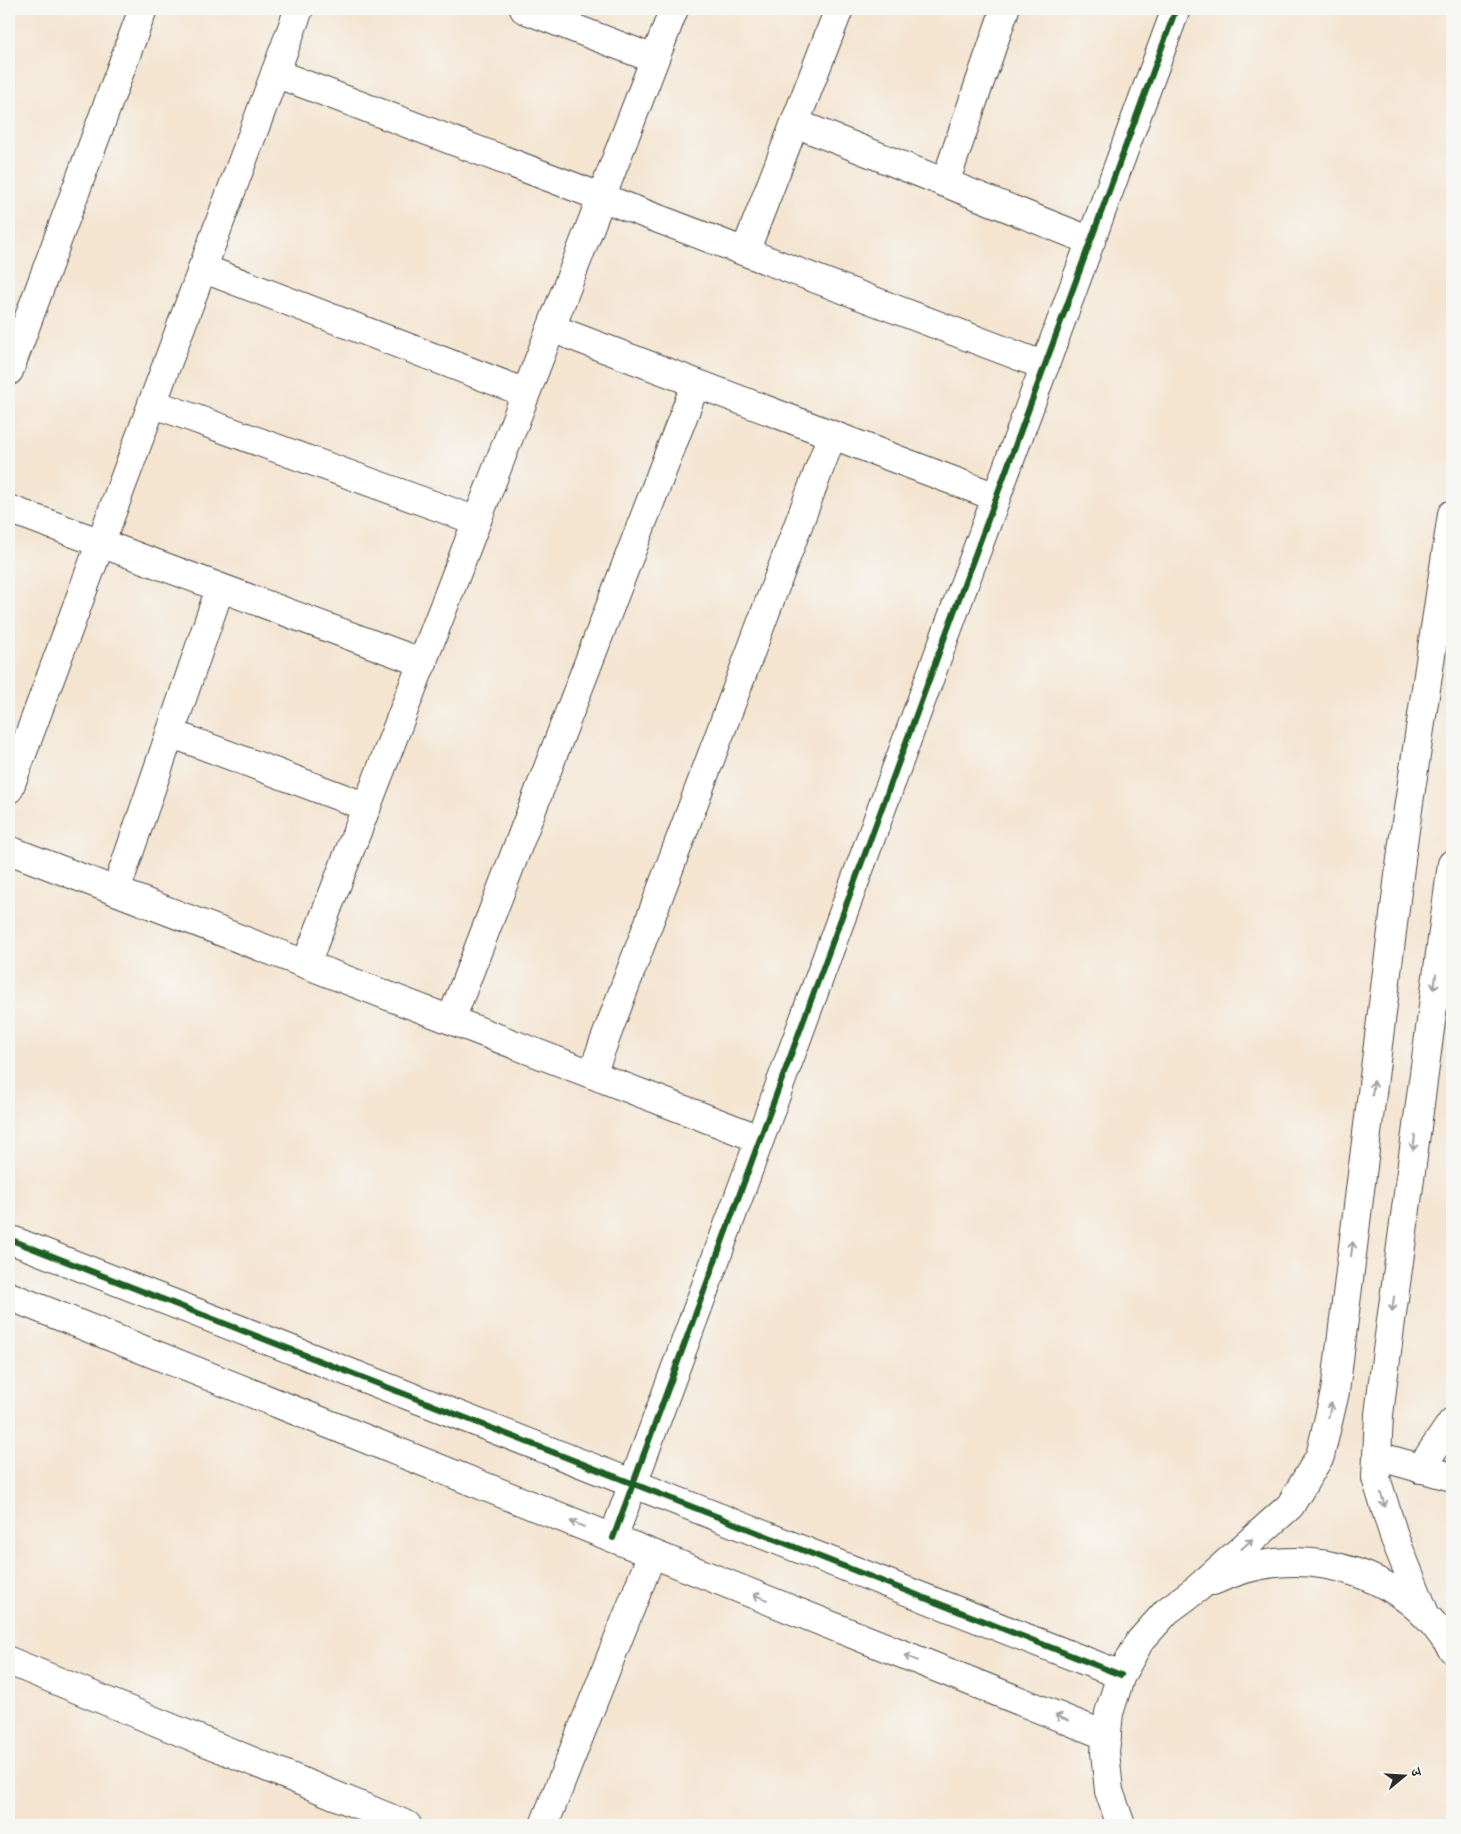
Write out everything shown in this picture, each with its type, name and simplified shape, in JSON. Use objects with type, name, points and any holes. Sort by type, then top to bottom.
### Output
[{"type":"street","points":[[9,371],[143,9]]},
{"type":"street","points":[[9,789],[299,9]]},
{"type":"street","points":[[524,9],[654,59]]},
{"type":"street","points":[[306,964],[674,9]]},
{"type":"street","points":[[745,252],[839,9]]},
{"type":"street","points":[[945,182],[1005,9]]},
{"type":"street","points":[[613,1538],[1176,9]]},
{"type":"street","points":[[275,73],[1045,366]]},
{"type":"street","points":[[795,123],[1091,241]]},
{"type":"street","points":[[202,268],[526,393]]},
{"type":"street","points":[[551,328],[996,498]]},
{"type":"street","points":[[452,1020],[696,383]]},
{"type":"street","points":[[152,403],[477,521]]},
{"type":"street","points":[[592,1074],[832,435]]},
{"type":"street","points":[[9,509],[422,663]]},
{"type":"street","points":[[1121,1825],[1109,1791],[1105,1752],[1109,1713],[1121,1675],[1140,1641],[1166,1611],[1198,1588],[1290,1506],[1320,1456],[1333,1401],[1403,843],[1452,514]]},
{"type":"street","points":[[116,891],[220,588]]},
{"type":"street","points":[[170,734],[367,807]]},
{"type":"street","points":[[9,850],[760,1139]]},
{"type":"street","points":[[1426,1616],[1395,1539],[1376,1478],[1376,1456],[1382,1381],[1452,864]]},
{"type":"street","points":[[9,1239],[1121,1675]]},
{"type":"street","points":[[9,1296],[1107,1736]]},
{"type":"street","points":[[1420,1468],[1452,1422]]},
{"type":"street","points":[[1376,1456],[1452,1477]]},
{"type":"street","points":[[544,1825],[652,1554]]},
{"type":"street","points":[[1198,1588],[1236,1571],[1275,1563],[1317,1563],[1356,1572],[1394,1590],[1426,1616],[1452,1649]]},
{"type":"street","points":[[9,1661],[407,1825]]},
{"type":"cycle path","points":[[613,1538],[1176,9]]},
{"type":"cycle path","points":[[9,1239],[1121,1675]]}]
